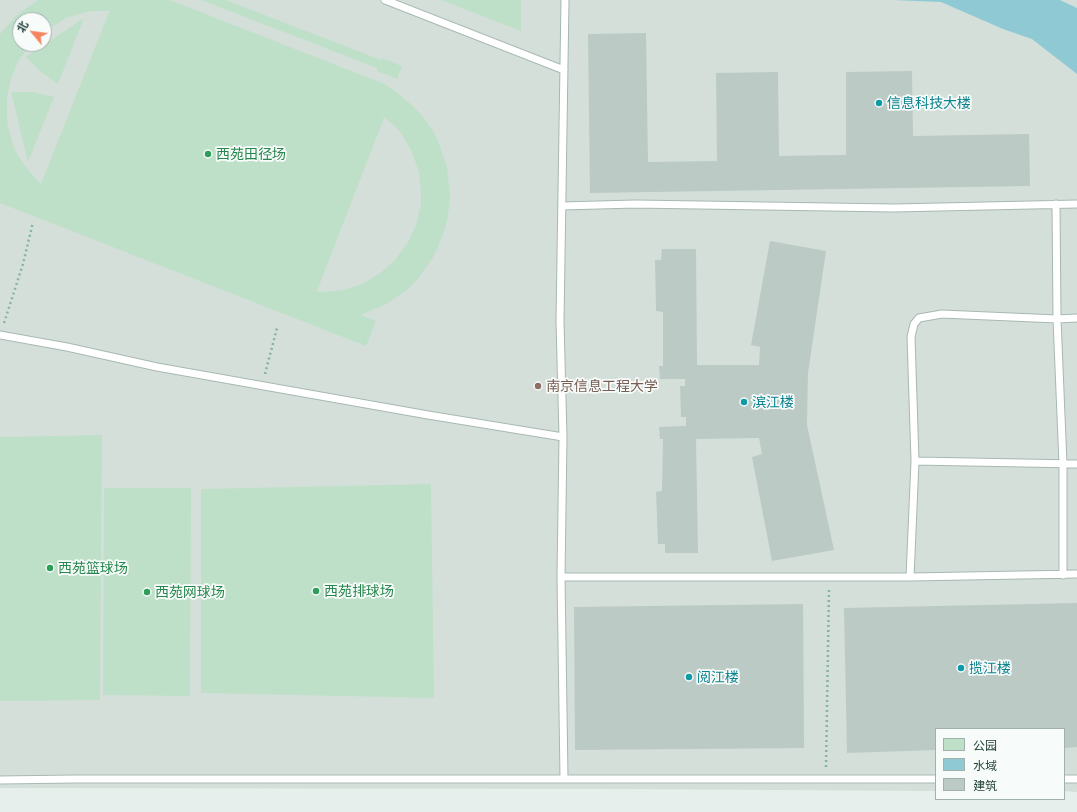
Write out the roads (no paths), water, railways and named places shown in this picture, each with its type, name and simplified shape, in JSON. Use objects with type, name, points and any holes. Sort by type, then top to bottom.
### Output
[{"type":"lane","points":[[384,0],[564,70]]},
{"type":"lane","points":[[564,778],[560,321],[565,0]]},
{"type":"lane","points":[[562,206],[635,204],[894,208],[1077,204]]},
{"type":"lane","points":[[1056,204],[1057,319],[1063,464],[1063,575]]},
{"type":"lane","points":[[910,577],[915,461],[911,336],[914,324],[918,318],[942,314],[1057,319],[1077,318]]},
{"type":"lane","points":[[0,335],[67,347],[157,367],[562,437]]},
{"type":"lane","points":[[915,461],[1077,464]]},
{"type":"lane","points":[[562,577],[910,577],[1077,574]]},
{"type":"lane","points":[[0,780],[564,778],[935,779]]},
{"type":"lane","points":[[1065,778],[1077,778]]},
{"type":"water","points":[[893,0],[1060,0],[1077,8],[1077,74],[1032,39],[1003,29],[941,2]]},
{"type":"place","name":"信息科技大楼","points":[[879,103]]},
{"type":"place","name":"西苑田径场","points":[[208,154]]},
{"type":"place","name":"南京信息工程大学","points":[[538,386]]},
{"type":"place","name":"滨江楼","points":[[744,402]]},
{"type":"place","name":"西苑篮球场","points":[[50,568]]},
{"type":"place","name":"西苑排球场","points":[[316,591]]},
{"type":"place","name":"西苑网球场","points":[[147,592]]},
{"type":"place","name":"揽江楼","points":[[961,668]]},
{"type":"place","name":"阅江楼","points":[[689,677]]}]
